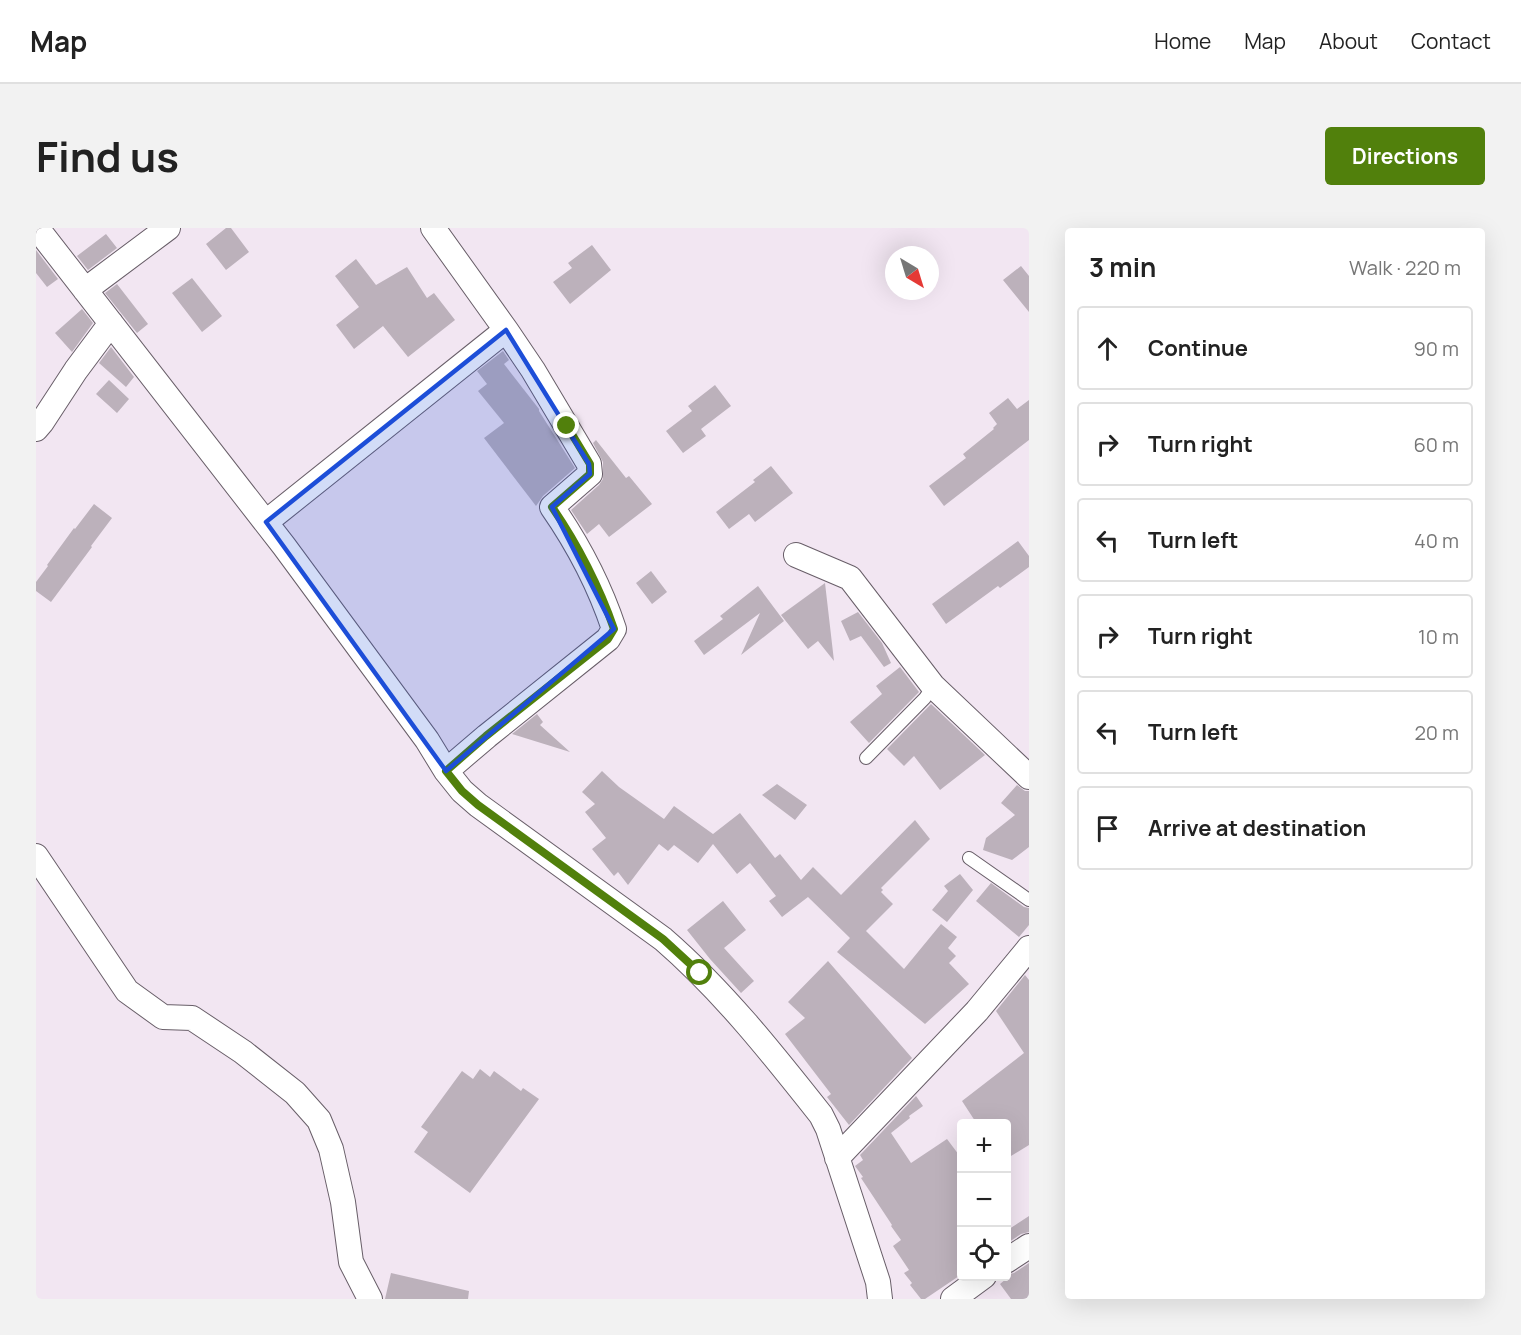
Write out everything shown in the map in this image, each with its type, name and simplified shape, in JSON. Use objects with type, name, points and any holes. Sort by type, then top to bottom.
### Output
[{"type":"street","points":[[37,228],[266,522],[462,791],[663,939],[688,961],[724,998],[821,1114],[828,1129],[878,1282],[880,1299]]},
{"type":"street","points":[[85,290],[168,228]]},
{"type":"street","points":[[433,228],[533,370],[590,464],[590,474],[552,507],[566,527],[606,604],[614,629],[608,639],[486,736],[446,771]]},
{"type":"street","points":[[36,429],[111,323]]},
{"type":"street","points":[[266,522],[506,330]]},
{"type":"street","points":[[796,555],[850,578],[933,686],[1029,777]]},
{"type":"street","points":[[36,856],[127,992],[163,1017],[192,1018],[243,1052],[295,1094],[320,1120],[331,1149],[343,1202],[351,1262],[370,1299]]},
{"type":"street","points":[[837,1158],[977,1011],[1029,948]]},
{"type":"street","points":[[1011,1258],[1029,1246]]},
{"type":"street","points":[[953,1299],[977,1281]]},
{"type":"lane","points":[[866,758],[925,698],[933,686]]},
{"type":"lane","points":[[969,858],[1029,900]]},
{"type":"highlighted area","points":[[506,330],[589,464],[590,474],[552,507],[614,629],[446,771],[266,522]]},
{"type":"building","points":[[226,228],[231,228],[249,252],[226,270],[206,244]]},
{"type":"building","points":[[106,234],[117,248],[88,270],[77,256]]},
{"type":"building","points":[[592,245],[611,270],[570,304],[553,282],[572,268],[568,263]]},
{"type":"building","points":[[36,250],[58,279],[47,287],[36,273]]},
{"type":"building","points":[[356,259],[376,285],[407,267],[427,298],[434,293],[455,320],[408,357],[383,326],[354,349],[336,325],[359,307],[335,276]]},
{"type":"building","points":[[1021,266],[1029,276],[1029,312],[1003,280]]},
{"type":"building","points":[[192,278],[222,316],[202,332],[172,293]]},
{"type":"building","points":[[117,284],[148,324],[137,333],[105,293]]},
{"type":"building","points":[[82,309],[93,323],[72,352],[55,333]]},
{"type":"building","points":[[111,347],[134,377],[126,387],[99,363]]},
{"type":"building","points":[[503,351],[509,360],[504,364],[539,409],[575,468],[543,496],[536,506],[484,438],[504,423],[478,391],[487,384],[477,371]]},
{"type":"building","points":[[109,380],[129,399],[117,413],[96,394]]},
{"type":"building","points":[[715,385],[731,406],[701,429],[706,436],[683,453],[666,431],[692,411],[688,406]]},
{"type":"building","points":[[1008,398],[1017,409],[1029,400],[1029,440],[944,506],[929,486],[966,458],[963,454],[994,429],[997,424],[989,413]]},
{"type":"building","points":[[596,440],[626,478],[629,476],[652,504],[609,537],[599,524],[587,534],[571,510],[603,479],[603,462],[593,443]]},
{"type":"building","points":[[771,466],[793,493],[755,522],[749,514],[729,529],[716,512],[755,482],[753,480]]},
{"type":"building","points":[[94,504],[112,518],[51,602],[36,591],[36,582]]},
{"type":"building","points":[[1018,541],[1029,556],[1029,567],[1000,588],[998,586],[946,624],[932,604]]},
{"type":"building","points":[[651,571],[667,592],[652,604],[636,583]]},
{"type":"building","points":[[825,583],[834,661],[818,641],[808,649],[781,615]]},
{"type":"building","points":[[758,586],[784,621],[741,655],[760,613],[704,655],[694,641],[723,619],[720,616]]},
{"type":"building","points":[[858,612],[882,643],[891,663],[884,667],[861,636],[850,641],[841,621]]},
{"type":"building","points":[[900,667],[919,692],[869,743],[850,722],[882,694],[876,686]]},
{"type":"building","points":[[931,704],[985,755],[940,790],[914,756],[904,766],[887,749]]},
{"type":"building","points":[[537,714],[543,722],[540,725],[570,752],[512,734]]},
{"type":"building","points":[[602,771],[619,787],[664,819],[674,806],[713,834],[740,813],[775,858],[780,854],[801,880],[813,867],[841,895],[915,820],[930,839],[881,888],[883,890],[881,892],[893,904],[866,931],[904,969],[941,924],[957,937],[948,948],[956,956],[949,963],[969,984],[925,1024],[837,952],[850,938],[808,897],[782,917],[769,901],[776,896],[750,863],[737,874],[713,844],[698,863],[674,845],[668,851],[659,844],[628,885],[618,872],[614,876],[592,849],[606,838],[585,812],[595,804],[582,792]]},
{"type":"building","points":[[777,784],[807,805],[795,820],[762,795]]},
{"type":"building","points":[[1017,785],[1029,791],[1029,847],[1012,860],[983,850],[986,838],[1015,815],[1001,803]]},
{"type":"building","points":[[960,874],[973,890],[947,922],[932,910],[948,891],[944,886]]},
{"type":"building","points":[[991,883],[1024,907],[1029,908],[1029,925],[1019,937],[976,901]]},
{"type":"building","points":[[723,901],[746,930],[724,948],[754,981],[741,993],[687,930]]},
{"type":"building","points":[[828,961],[912,1058],[849,1125],[827,1097],[831,1094],[785,1034],[805,1018],[788,1002]]},
{"type":"building","points":[[1025,975],[1029,980],[1029,1145],[1011,1156],[1011,1119],[974,1119],[962,1101],[1024,1053],[996,1011]]},
{"type":"building","points":[[480,1069],[490,1077],[494,1071],[521,1091],[523,1088],[539,1099],[470,1193],[414,1152],[428,1132],[421,1127],[462,1071],[473,1079]]},
{"type":"building","points":[[916,1096],[923,1106],[891,1133],[911,1163],[947,1139],[957,1152],[957,1277],[925,1299],[921,1299],[910,1285],[912,1283],[904,1273],[909,1270],[893,1246],[901,1240],[855,1166],[863,1160],[860,1155]]},
{"type":"building","points":[[1029,1216],[1029,1232],[1011,1241],[1011,1228]]},
{"type":"building","points":[[1029,1263],[1029,1299],[1011,1299],[1000,1284],[1004,1281],[1011,1281],[1011,1274]]},
{"type":"building","points":[[391,1273],[469,1291],[468,1299],[385,1299]]},
{"type":"route","points":[[567,426],[590,464],[590,474],[552,507],[566,527],[606,604],[614,629],[608,639],[486,736],[446,771],[462,791],[478,805],[663,939],[700,973]]}]
